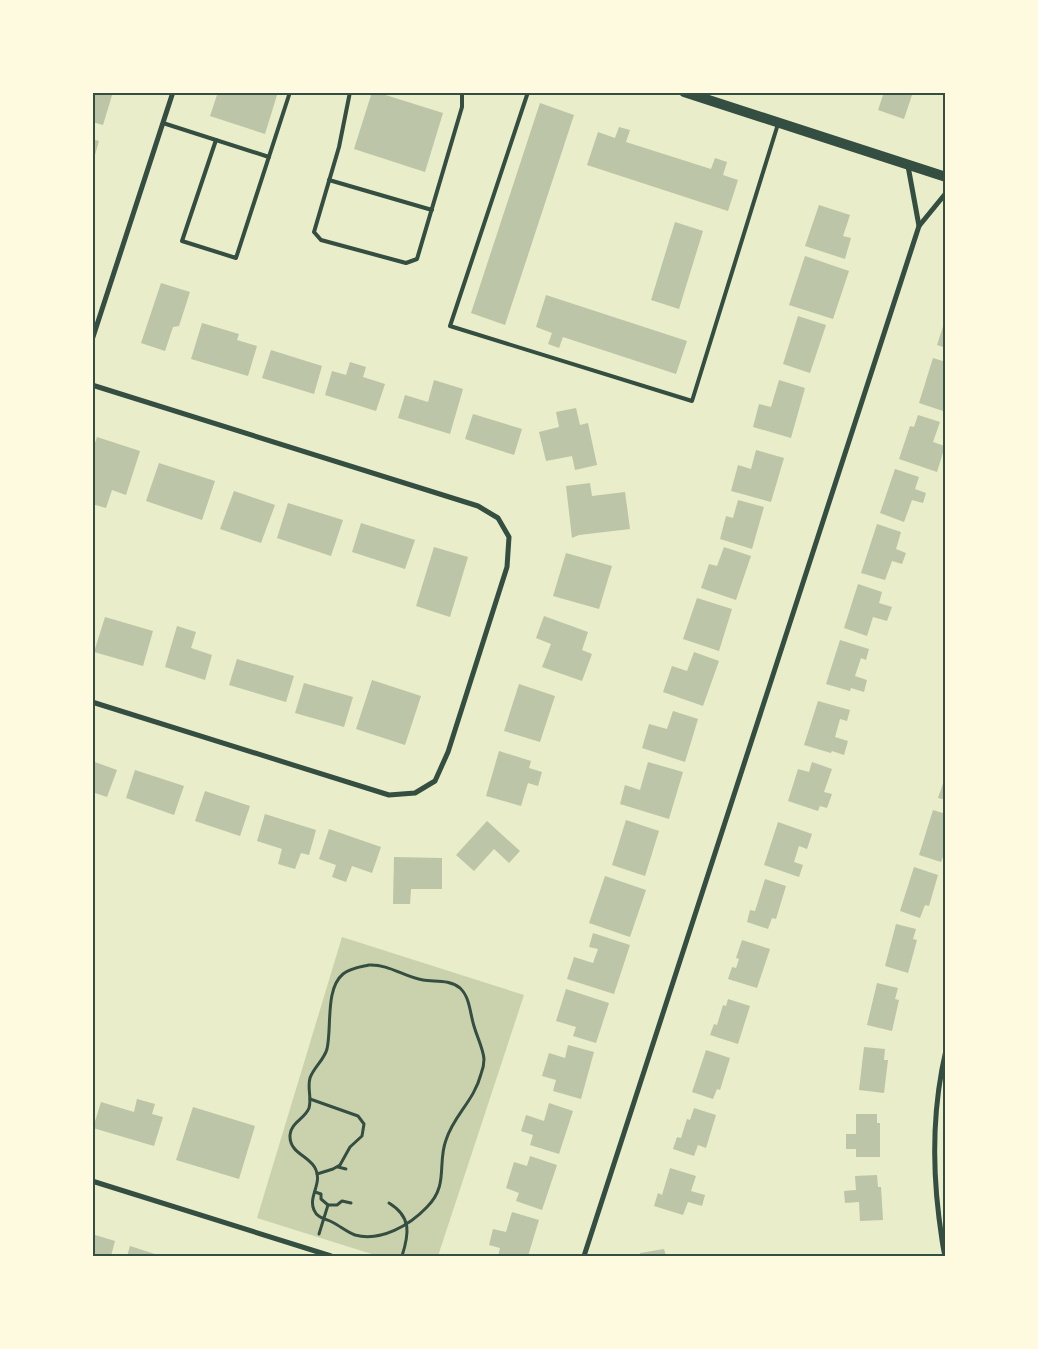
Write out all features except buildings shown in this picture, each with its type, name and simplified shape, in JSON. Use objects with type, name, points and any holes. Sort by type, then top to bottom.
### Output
[{"type":"main road","points":[[684,92],[946,177]]},
{"type":"street","points":[[92,340],[173,92]]},
{"type":"street","points":[[908,165],[919,226]]},
{"type":"street","points":[[584,1256],[919,226],[946,193]]},
{"type":"street","points":[[92,385],[478,506],[498,518],[509,537],[507,568],[448,752],[434,781],[415,793],[389,795],[92,702]]},
{"type":"street","points":[[945,1256],[936,1190],[934,1134],[940,1075],[946,1050]]},
{"type":"street","points":[[92,1181],[331,1256]]},
{"type":"lane","points":[[216,140],[182,241],[236,258],[290,92]]},
{"type":"lane","points":[[350,92],[339,147],[314,232],[321,240],[406,263],[417,259],[462,107],[462,92]]},
{"type":"lane","points":[[528,92],[450,326],[692,401],[778,124]]},
{"type":"lane","points":[[163,123],[269,157]]},
{"type":"lane","points":[[329,180],[432,210]]},
{"type":"path","points":[[369,965],[384,966],[413,978],[445,981],[460,988],[465,994],[484,1056],[481,1075],[469,1103],[454,1122],[446,1139],[443,1148],[442,1174],[438,1191],[427,1207],[406,1223],[385,1234],[358,1236],[316,1214],[313,1210],[312,1201],[318,1181],[317,1174],[313,1164],[295,1150],[290,1139],[293,1126],[307,1111],[310,1099],[309,1087],[311,1076],[326,1055],[328,1049],[334,988],[344,974],[352,969],[369,965]]},
{"type":"path","points":[[310,1099],[351,1112],[358,1116],[364,1124],[360,1139],[350,1147],[344,1160],[338,1167],[317,1174]]},
{"type":"path","points":[[344,1160],[348,1161]]},
{"type":"path","points":[[338,1167],[346,1169]]},
{"type":"path","points":[[315,1192],[321,1194],[321,1199],[328,1206]]},
{"type":"path","points":[[328,1206],[342,1201],[351,1203]]},
{"type":"path","points":[[389,1202],[402,1213],[406,1223],[408,1234],[402,1256]]},
{"type":"path","points":[[320,1234],[328,1206]]},
{"type":"green space","points":[[342,937],[524,995],[438,1256],[378,1256],[257,1218]]}]
